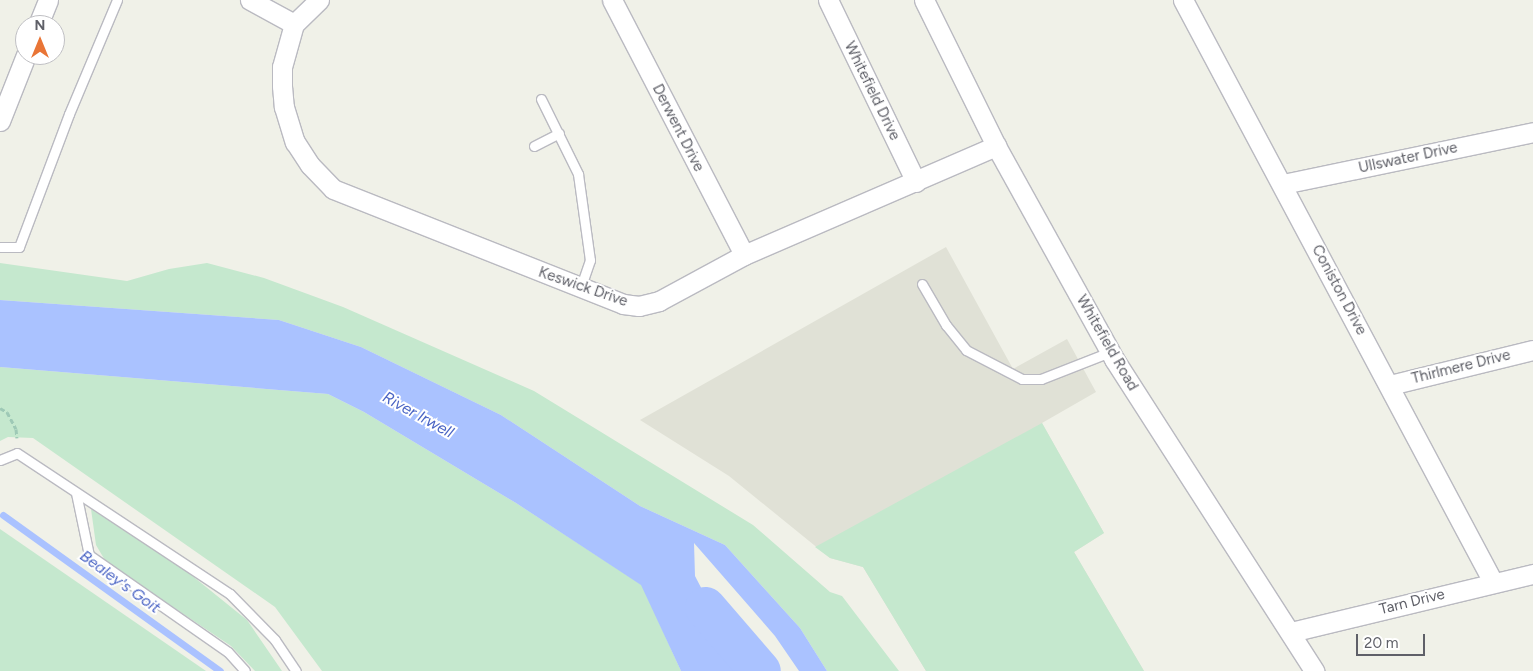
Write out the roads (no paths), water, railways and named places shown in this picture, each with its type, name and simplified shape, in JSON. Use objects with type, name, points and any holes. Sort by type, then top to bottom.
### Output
[{"type":"street","points":[[42,15],[48,0]]},
{"type":"street","points":[[250,0],[294,24],[319,0]]},
{"type":"street","name":"Derwent Drive","points":[[612,0],[744,255]]},
{"type":"street","name":"Whitefield Drive","points":[[828,0],[916,182]]},
{"type":"street","name":"Whitefield Road","points":[[924,0],[996,146],[1110,352],[1291,632],[1314,671]]},
{"type":"street","name":"Coniston Drive","points":[[1183,0],[1283,184],[1493,582]]},
{"type":"street","name":"Keswick Drive","points":[[294,24],[282,67],[284,107],[295,142],[333,189],[580,289],[623,304],[640,306],[659,301],[744,255],[996,146]]},
{"type":"street","points":[[0,121],[22,65]]},
{"type":"street","name":"Ullswater Drive","points":[[1283,184],[1533,132]]},
{"type":"street","name":"Thirlmere Drive","points":[[1390,385],[1533,350]]},
{"type":"street","name":"Tarn Drive","points":[[1291,632],[1493,582],[1533,574]]},
{"type":"lane","points":[[0,247],[19,247],[69,114],[117,0]]},
{"type":"lane","points":[[541,99],[578,174],[590,260],[580,289]]},
{"type":"lane","points":[[534,146],[559,133]]},
{"type":"lane","points":[[922,284],[946,325],[966,350],[1022,379],[1042,379],[1110,352]]},
{"type":"lane","points":[[0,460],[17,453],[230,594],[275,640],[296,671]]},
{"type":"lane","points":[[76,493],[89,554],[228,652],[245,671]]},
{"type":"water","points":[[0,300],[279,320],[361,347],[501,415],[640,506],[725,545],[800,628],[827,671],[799,671],[775,636],[694,543],[695,576],[708,601],[735,633],[752,671],[681,671],[641,585],[516,503],[364,412],[328,394],[0,367]]},
{"type":"waterway","name":"Bealey's Goit","points":[[3,515],[220,671]]},
{"type":"waterway","name":"River Irwell","points":[[705,607],[760,671]]}]
